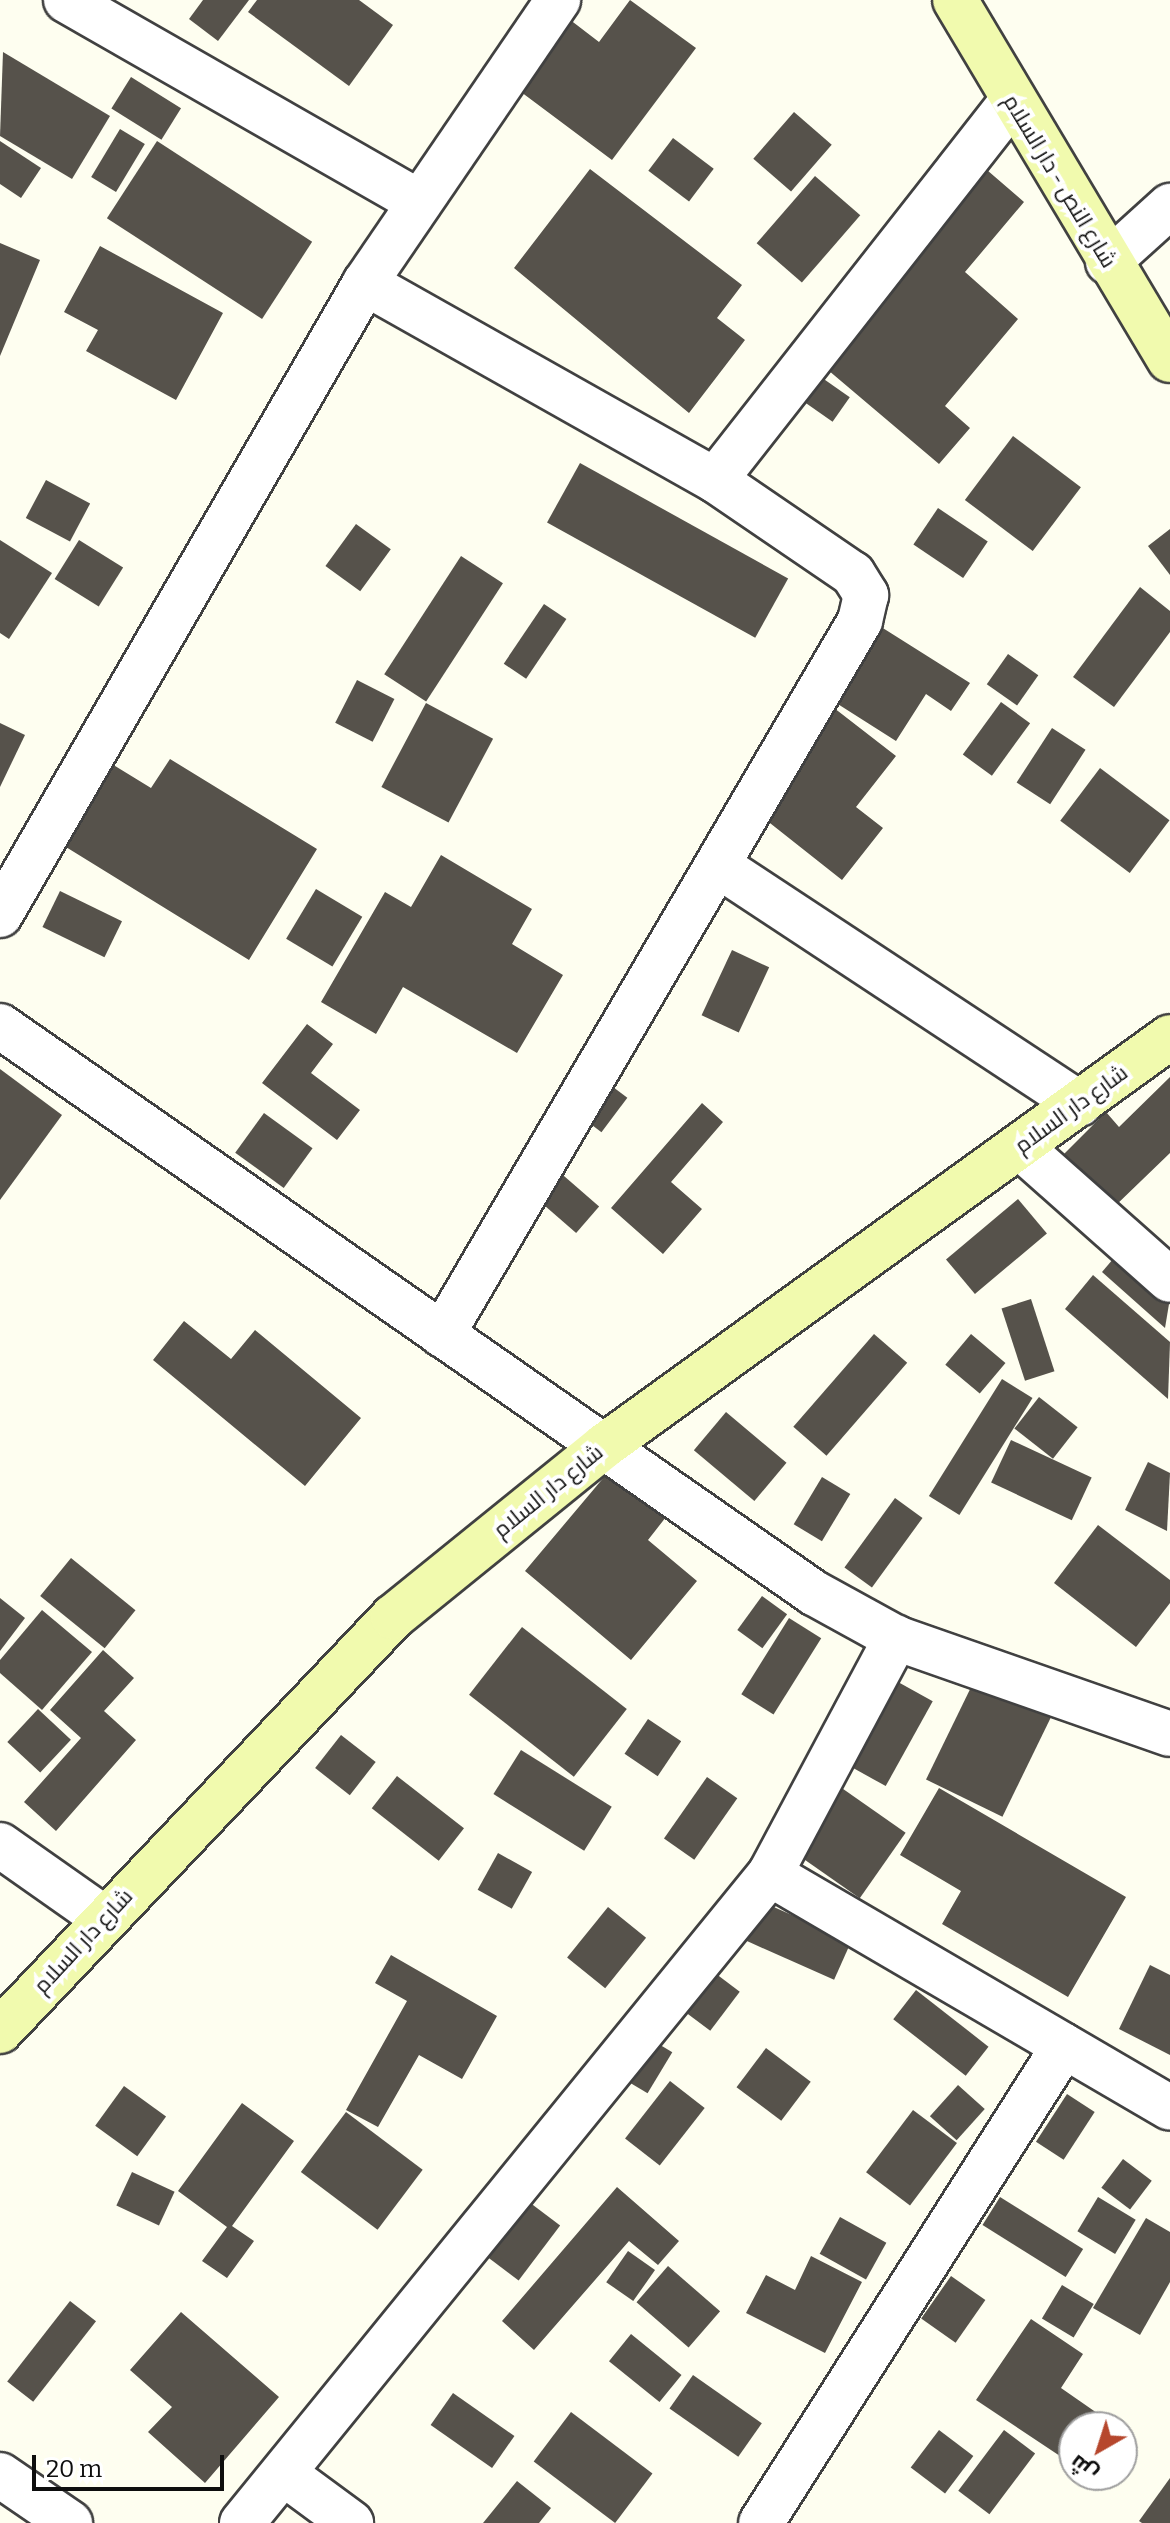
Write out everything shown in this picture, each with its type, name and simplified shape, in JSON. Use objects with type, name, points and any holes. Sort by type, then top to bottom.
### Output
[{"type":"street","points":[[66,0],[417,201]]},
{"type":"street","points":[[0,915],[365,283],[417,201],[558,0]]},
{"type":"street","name":"شارع النص - دار السلام","points":[[955,0],[1108,262],[1170,360]]},
{"type":"street","points":[[715,480],[1012,101]]},
{"type":"street","points":[[1108,262],[1170,206]]},
{"type":"street","points":[[365,283],[715,480],[853,574],[866,595],[860,621],[442,1335]]},
{"type":"street","points":[[719,866],[1080,1104]]},
{"type":"street","points":[[0,1026],[814,1593],[896,1638],[1170,1734]]},
{"type":"street","name":"شارع دار السلام","points":[[0,2031],[393,1617],[604,1446],[1170,1037]]},
{"type":"street","points":[[1020,1147],[1170,1280]]},
{"type":"street","points":[[242,2523],[286,2475],[770,1874],[896,1638]]},
{"type":"street","points":[[0,1845],[104,1918]]},
{"type":"street","points":[[770,1874],[1170,2108]]},
{"type":"street","points":[[761,2523],[1064,2046]]},
{"type":"street","points":[[0,2475],[70,2523]]},
{"type":"street","points":[[286,2475],[351,2523]]},
{"type":"building","points":[[203,0],[249,0],[218,41],[189,19]]},
{"type":"building","points":[[257,0],[359,0],[393,25],[349,86],[248,12]]},
{"type":"building","points":[[630,0],[696,48],[612,160],[517,89],[569,19],[599,42]]},
{"type":"building","points":[[3,52],[110,116],[72,179],[0,136]]},
{"type":"building","points":[[131,77],[181,108],[161,140],[111,108]]},
{"type":"building","points":[[794,112],[832,145],[791,192],[753,159]]},
{"type":"building","points":[[120,129],[145,144],[116,192],[91,177]]},
{"type":"building","points":[[673,138],[714,169],[689,201],[648,171]]},
{"type":"building","points":[[0,141],[41,168],[21,198],[0,184]]},
{"type":"building","points":[[157,141],[312,242],[262,319],[107,218]]},
{"type":"building","points":[[980,164],[1024,202],[965,272],[1018,319],[945,406],[970,428],[939,464],[815,359]]},
{"type":"building","points":[[590,169],[742,285],[717,318],[745,340],[689,413],[514,268]]},
{"type":"building","points":[[815,176],[860,215],[802,283],[757,243]]},
{"type":"building","points":[[0,243],[40,260],[0,356]]},
{"type":"building","points":[[100,246],[223,313],[176,400],[86,351],[98,330],[64,312]]},
{"type":"building","points":[[808,368],[850,397],[833,422],[791,393]]},
{"type":"building","points":[[1013,436],[1081,487],[1033,551],[965,500]]},
{"type":"building","points":[[580,463],[788,578],[755,638],[547,522]]},
{"type":"building","points":[[46,480],[90,503],[70,541],[26,518]]},
{"type":"building","points":[[938,508],[988,542],[963,578],[913,544]]},
{"type":"building","points":[[356,524],[391,549],[360,591],[325,566]]},
{"type":"building","points":[[1170,529],[1170,575],[1148,546]]},
{"type":"building","points":[[0,540],[52,573],[9,639],[0,633]]},
{"type":"building","points":[[79,540],[123,568],[99,607],[55,579]]},
{"type":"building","points":[[461,556],[503,583],[426,701],[384,674]]},
{"type":"building","points":[[1140,587],[1170,611],[1170,632],[1114,707],[1073,677]]},
{"type":"building","points":[[544,604],[566,619],[526,679],[504,664]]},
{"type":"building","points":[[859,613],[970,683],[951,711],[926,694],[896,741],[811,687]]},
{"type":"building","points":[[1008,654],[1038,675],[1017,706],[987,684]]},
{"type":"building","points":[[357,680],[394,699],[373,742],[335,723]]},
{"type":"building","points":[[816,694],[896,756],[856,807],[883,828],[842,880],[737,797]]},
{"type":"building","points":[[1001,702],[1030,723],[992,776],[963,755]]},
{"type":"building","points":[[426,703],[493,739],[449,823],[381,787]]},
{"type":"building","points":[[0,723],[25,735],[0,787]]},
{"type":"building","points":[[1052,728],[1086,750],[1050,804],[1017,783]]},
{"type":"building","points":[[89,750],[151,788],[170,759],[317,849],[249,960],[40,831]]},
{"type":"building","points":[[1100,768],[1169,820],[1130,873],[1060,821]]},
{"type":"building","points":[[441,855],[532,909],[512,944],[563,975],[517,1053],[403,987],[376,1034],[321,1002],[385,892],[411,907]]},
{"type":"building","points":[[316,889],[362,917],[332,967],[286,939]]},
{"type":"building","points":[[60,891],[122,921],[104,957],[42,927]]},
{"type":"building","points":[[732,950],[769,967],[739,1033],[702,1015]]},
{"type":"building","points":[[307,1024],[333,1044],[311,1073],[360,1110],[337,1140],[262,1083]]},
{"type":"building","points":[[0,1069],[62,1115],[0,1200]]},
{"type":"building","points":[[597,1075],[627,1098],[601,1132],[571,1109]]},
{"type":"building","points":[[1170,1077],[1170,1153],[1113,1208],[1062,1156],[1106,1112],[1119,1127]]},
{"type":"building","points":[[702,1103],[723,1122],[671,1182],[702,1209],[663,1254],[611,1208]]},
{"type":"building","points":[[264,1113],[313,1148],[284,1188],[235,1153]]},
{"type":"building","points":[[541,1156],[599,1207],[576,1233],[518,1182]]},
{"type":"building","points":[[1018,1199],[1047,1233],[975,1294],[946,1259]]},
{"type":"building","points":[[1119,1252],[1170,1298],[1165,1328],[1102,1272]]},
{"type":"building","points":[[1093,1275],[1170,1342],[1168,1399],[1065,1309]]},
{"type":"building","points":[[1031,1299],[1054,1371],[1025,1381],[1002,1309]]},
{"type":"building","points":[[184,1321],[231,1359],[255,1330],[361,1418],[305,1486],[153,1360]]},
{"type":"building","points":[[874,1334],[907,1363],[827,1456],[793,1427]]},
{"type":"building","points":[[971,1334],[1005,1363],[980,1394],[945,1365]]},
{"type":"building","points":[[1002,1379],[1033,1398],[959,1515],[929,1496]]},
{"type":"building","points":[[1039,1397],[1078,1427],[1053,1459],[1014,1429]]},
{"type":"building","points":[[726,1412],[787,1463],[754,1501],[694,1450]]},
{"type":"building","points":[[1011,1440],[1092,1478],[1072,1520],[991,1483]]},
{"type":"building","points":[[1148,1462],[1170,1473],[1167,1531],[1125,1510]]},
{"type":"building","points":[[610,1470],[666,1517],[648,1540],[697,1581],[631,1660],[525,1571]]},
{"type":"building","points":[[822,1477],[850,1494],[822,1541],[794,1524]]},
{"type":"building","points":[[895,1498],[923,1518],[872,1588],[844,1568]]},
{"type":"building","points":[[1098,1525],[1170,1580],[1170,1603],[1136,1647],[1054,1583]]},
{"type":"building","points":[[71,1558],[136,1610],[105,1648],[40,1596]]},
{"type":"building","points":[[762,1596],[787,1614],[762,1648],[737,1630]]},
{"type":"building","points":[[0,1598],[25,1618],[0,1651]]},
{"type":"building","points":[[42,1610],[92,1652],[42,1710],[0,1673],[0,1660]]},
{"type":"building","points":[[789,1618],[821,1638],[774,1714],[741,1694]]},
{"type":"building","points":[[522,1627],[627,1709],[574,1777],[469,1695]]},
{"type":"building","points":[[103,1650],[134,1678],[104,1711],[136,1740],[56,1831],[24,1802],[81,1738],[50,1710]]},
{"type":"building","points":[[889,1677],[933,1701],[886,1786],[842,1762]]},
{"type":"building","points":[[976,1677],[1052,1714],[1002,1817],[926,1779]]},
{"type":"building","points":[[38,1709],[71,1740],[40,1773],[7,1742]]},
{"type":"building","points":[[648,1719],[681,1741],[658,1776],[625,1754]]},
{"type":"building","points":[[341,1735],[376,1762],[350,1795],[315,1768]]},
{"type":"building","points":[[521,1750],[612,1807],[584,1851],[493,1794]]},
{"type":"building","points":[[397,1776],[464,1828],[439,1861],[372,1808]]},
{"type":"building","points":[[707,1777],[737,1798],[694,1860],[664,1838]]},
{"type":"building","points":[[836,1784],[906,1833],[860,1898],[790,1850]]},
{"type":"building","points":[[939,1788],[1126,1897],[1068,1997],[942,1924],[961,1891],[900,1855]]},
{"type":"building","points":[[498,1853],[532,1872],[512,1909],[478,1890]]},
{"type":"building","points":[[758,1900],[851,1941],[834,1980],[741,1938]]},
{"type":"building","points":[[608,1907],[646,1938],[605,1988],[567,1958]]},
{"type":"building","points":[[391,1955],[497,2016],[462,2079],[419,2055],[378,2127],[346,2110],[407,2001],[375,1983]]},
{"type":"building","points":[[1150,1965],[1170,1975],[1170,2055],[1119,2029]]},
{"type":"building","points":[[711,1970],[740,1992],[710,2031],[682,2009]]},
{"type":"building","points":[[916,1990],[988,2047],[966,2076],[893,2019]]},
{"type":"building","points":[[632,2028],[672,2052],[648,2093],[607,2069]]},
{"type":"building","points":[[766,2048],[811,2082],[781,2121],[737,2087]]},
{"type":"building","points":[[670,2081],[705,2108],[660,2166],[625,2139]]},
{"type":"building","points":[[958,2085],[985,2109],[957,2140],[930,2116]]},
{"type":"building","points":[[124,2086],[166,2117],[137,2156],[95,2126]]},
{"type":"building","points":[[1067,2094],[1095,2112],[1064,2160],[1036,2142]]},
{"type":"building","points":[[242,2103],[294,2141],[232,2226],[254,2241],[227,2278],[202,2261],[227,2227],[178,2191]]},
{"type":"building","points":[[913,2110],[957,2143],[910,2205],[866,2172]]},
{"type":"building","points":[[346,2112],[423,2170],[378,2230],[301,2172]]},
{"type":"building","points":[[1123,2159],[1152,2181],[1130,2209],[1101,2188]]},
{"type":"building","points":[[132,2172],[175,2192],[159,2225],[116,2206]]},
{"type":"building","points":[[617,2187],[679,2241],[658,2265],[629,2241],[534,2350],[502,2321]]},
{"type":"building","points":[[1000,2197],[1083,2249],[1066,2277],[983,2225]]},
{"type":"building","points":[[1098,2197],[1136,2220],[1115,2254],[1077,2231]]},
{"type":"building","points":[[529,2202],[560,2225],[519,2281],[487,2257]]},
{"type":"building","points":[[840,2217],[886,2243],[866,2279],[820,2254]]},
{"type":"building","points":[[1146,2218],[1170,2232],[1170,2282],[1140,2335],[1093,2308]]},
{"type":"building","points":[[628,2251],[655,2270],[633,2301],[606,2282]]},
{"type":"building","points":[[811,2256],[862,2282],[825,2353],[746,2313],[766,2275],[795,2290]]},
{"type":"building","points":[[668,2266],[720,2311],[689,2347],[637,2302]]},
{"type":"building","points":[[951,2276],[985,2300],[956,2343],[921,2319]]},
{"type":"building","points":[[1062,2285],[1094,2304],[1074,2337],[1042,2318]]},
{"type":"building","points":[[70,2301],[96,2321],[33,2402],[7,2381]]},
{"type":"building","points":[[181,2312],[279,2397],[205,2483],[148,2432],[172,2407],[130,2370]]},
{"type":"building","points":[[1031,2319],[1083,2354],[1061,2388],[1094,2411],[1058,2411],[1058,2455],[976,2400]]},
{"type":"building","points":[[631,2334],[682,2375],[659,2402],[609,2361]]},
{"type":"building","points":[[693,2375],[762,2423],[738,2457],[669,2409]]},
{"type":"building","points":[[453,2393],[514,2436],[492,2468],[431,2425]]},
{"type":"building","points":[[571,2412],[652,2473],[615,2523],[534,2462]]},
{"type":"building","points":[[939,2430],[973,2456],[945,2493],[911,2468]]},
{"type":"building","points":[[1004,2430],[1035,2453],[989,2514],[958,2491]]},
{"type":"building","points":[[1170,2478],[1170,2523],[1139,2521]]},
{"type":"building","points":[[517,2481],[551,2508],[539,2523],[483,2523]]}]
